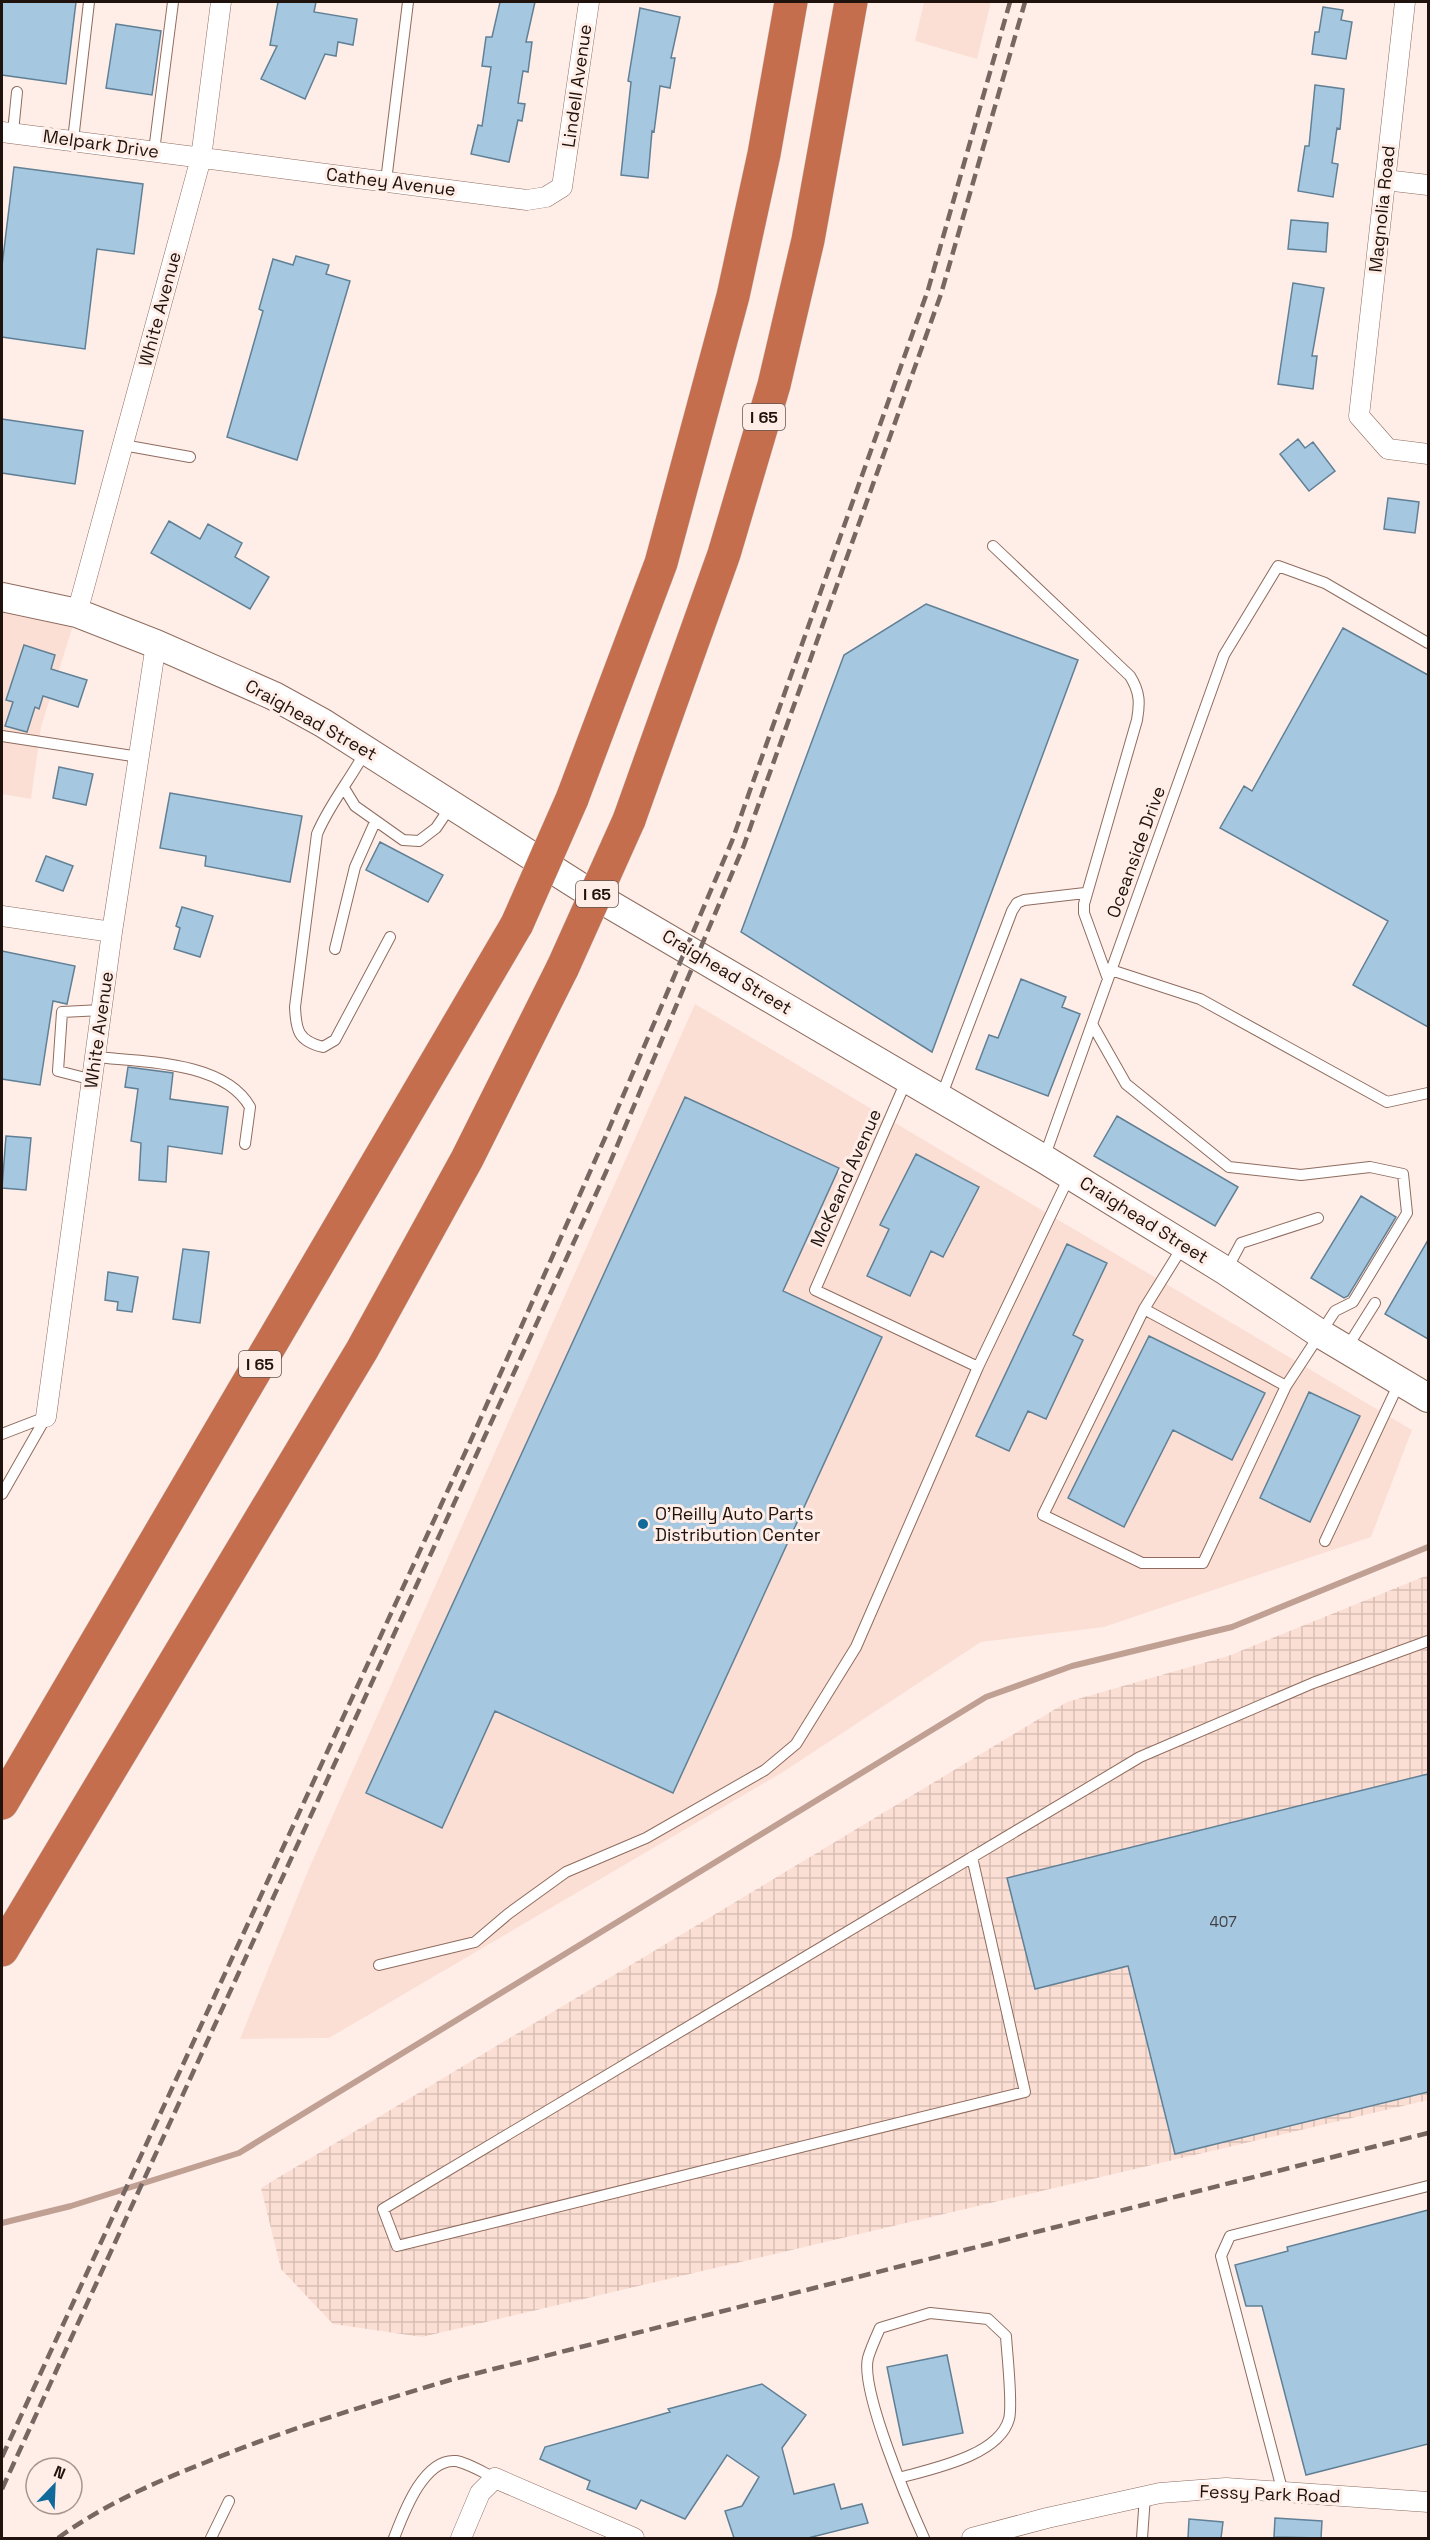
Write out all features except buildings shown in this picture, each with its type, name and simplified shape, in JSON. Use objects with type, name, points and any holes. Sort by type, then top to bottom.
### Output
[{"type":"highway","name":"I 65","points":[[2,1803],[518,924],[572,799],[661,563],[733,296],[764,154],[791,2]]},
{"type":"highway","name":"I 65","points":[[2,1950],[362,1350],[467,1159],[563,967],[629,820],[724,554],[774,384],[808,240],[851,2]]},
{"type":"street","name":"White Avenue","points":[[76,613],[201,158],[221,2]]},
{"type":"street","name":"Lindell Avenue","points":[[565,170],[588,2]]},
{"type":"street","name":"Magnolia Road","points":[[1405,2],[1359,416],[1388,449],[1428,454]]},
{"type":"street","name":"Melpark Drive","points":[[5,134],[73,140],[201,158]]},
{"type":"street","name":"Cathey Avenue","points":[[201,158],[527,200],[546,197],[562,187],[565,170]]},
{"type":"street","points":[[1385,180],[1428,185]]},
{"type":"street","name":"Craighead Street","points":[[2,597],[76,613],[156,644],[274,696],[366,749],[582,888],[1044,1158],[1226,1271],[1319,1333],[1428,1398]]},
{"type":"street","name":"White Avenue","points":[[46,1417],[112,932],[156,644]]},
{"type":"street","points":[[2,916],[112,932]]},
{"type":"street","points":[[461,2538],[480,2493],[495,2478],[634,2538]]},
{"type":"street","name":"Fessy Park Road","points":[[972,2538],[1145,2496],[1226,2488],[1428,2502]]},
{"type":"lane","points":[[73,140],[89,2]]},
{"type":"lane","points":[[154,151],[173,2]]},
{"type":"lane","points":[[216,2],[221,2]]},
{"type":"lane","points":[[386,181],[408,2]]},
{"type":"lane","points":[[5,134],[17,92]]},
{"type":"lane","points":[[123,445],[190,456]]},
{"type":"lane","points":[[993,546],[1130,676],[1138,688],[1140,701],[1137,720],[1085,893],[1084,913],[1110,974],[1200,999],[1387,1102],[1428,1093]]},
{"type":"lane","name":"Oceanside Drive","points":[[1044,1158],[1224,655],[1278,566],[1325,583],[1428,643]]},
{"type":"lane","points":[[2,735],[139,757]]},
{"type":"lane","points":[[366,749],[317,834],[295,1007],[298,1033],[310,1044],[323,1047],[335,1040],[345,1026],[357,996],[390,937]]},
{"type":"lane","points":[[344,788],[355,806],[403,840],[419,841],[436,828],[453,804]]},
{"type":"lane","points":[[335,949],[355,867],[375,822]]},
{"type":"lane","points":[[940,1097],[1017,903],[1024,900],[1085,893]]},
{"type":"lane","points":[[93,1080],[58,1071],[62,1012],[102,1010]]},
{"type":"lane","points":[[1092,1024],[1126,1084],[1229,1167],[1301,1175],[1370,1167],[1403,1174],[1407,1213],[1353,1302],[1335,1311],[1286,1386],[1203,1563],[1142,1563],[1043,1515],[1144,1309],[1184,1245]]},
{"type":"lane","points":[[96,1057],[180,1066],[219,1078],[236,1089],[250,1107],[244,1144]]},
{"type":"lane","name":"McKeand Avenue","points":[[907,1079],[815,1290],[978,1367]]},
{"type":"lane","points":[[379,1965],[475,1942],[508,1914],[566,1872],[646,1838],[765,1770],[796,1744],[856,1647],[978,1367],[1070,1174]]},
{"type":"lane","points":[[1226,1271],[1241,1243],[1318,1218]]},
{"type":"lane","points":[[1346,1349],[1375,1303]]},
{"type":"lane","points":[[1144,1309],[1286,1386]]},
{"type":"lane","points":[[1325,1541],[1400,1381]]},
{"type":"lane","points":[[2,1434],[46,1417]]},
{"type":"lane","points":[[2,1494],[46,1417]]},
{"type":"lane","points":[[972,1857],[1025,2092],[397,2246],[383,2210],[972,1857],[1140,1757],[1313,1683],[1428,1641]]},
{"type":"lane","points":[[1283,2493],[1221,2256],[1230,2236],[1428,2186]]},
{"type":"lane","points":[[899,2478],[950,2463],[983,2449],[1004,2432],[1010,2417],[1006,2336],[988,2319],[930,2313],[880,2328],[867,2360],[871,2391],[880,2424],[899,2478],[924,2538]]},
{"type":"lane","points":[[394,2538],[412,2493],[438,2465],[455,2461],[495,2478]]},
{"type":"lane","points":[[1142,2538],[1145,2496]]},
{"type":"lane","points":[[211,2538],[229,2501]]},
{"type":"shaded area","points":[[924,2],[991,2],[977,59],[915,41]]},
{"type":"shaded area","points":[[2,597],[77,613],[41,727],[31,799],[2,794]]},
{"type":"shaded area","points":[[695,1004],[1412,1430],[1371,1537],[1104,1627],[981,1642],[783,1772],[329,2038],[240,2039],[307,1873]]},
{"type":"shaded area","points":[[1428,1575],[1428,2100],[422,2337],[333,2324],[281,2269],[261,2188],[1067,1702],[1228,1656]]},
{"type":"waterway","points":[[2,2223],[71,2206],[239,2153],[986,1697],[1072,1666],[1232,1627],[1428,1547]]},
{"type":"railway","points":[[2,2457],[471,1440],[605,1138],[732,841],[928,290],[1010,2]]},
{"type":"railway","points":[[2,2489],[606,1172],[744,845],[941,294],[1025,2]]},
{"type":"railway","points":[[58,2538],[110,2505],[234,2451],[295,2429],[450,2380],[1428,2133]]},
{"type":"place","name":"O'Reilly Auto Parts Distribution Center","points":[[643,1524]]}]
